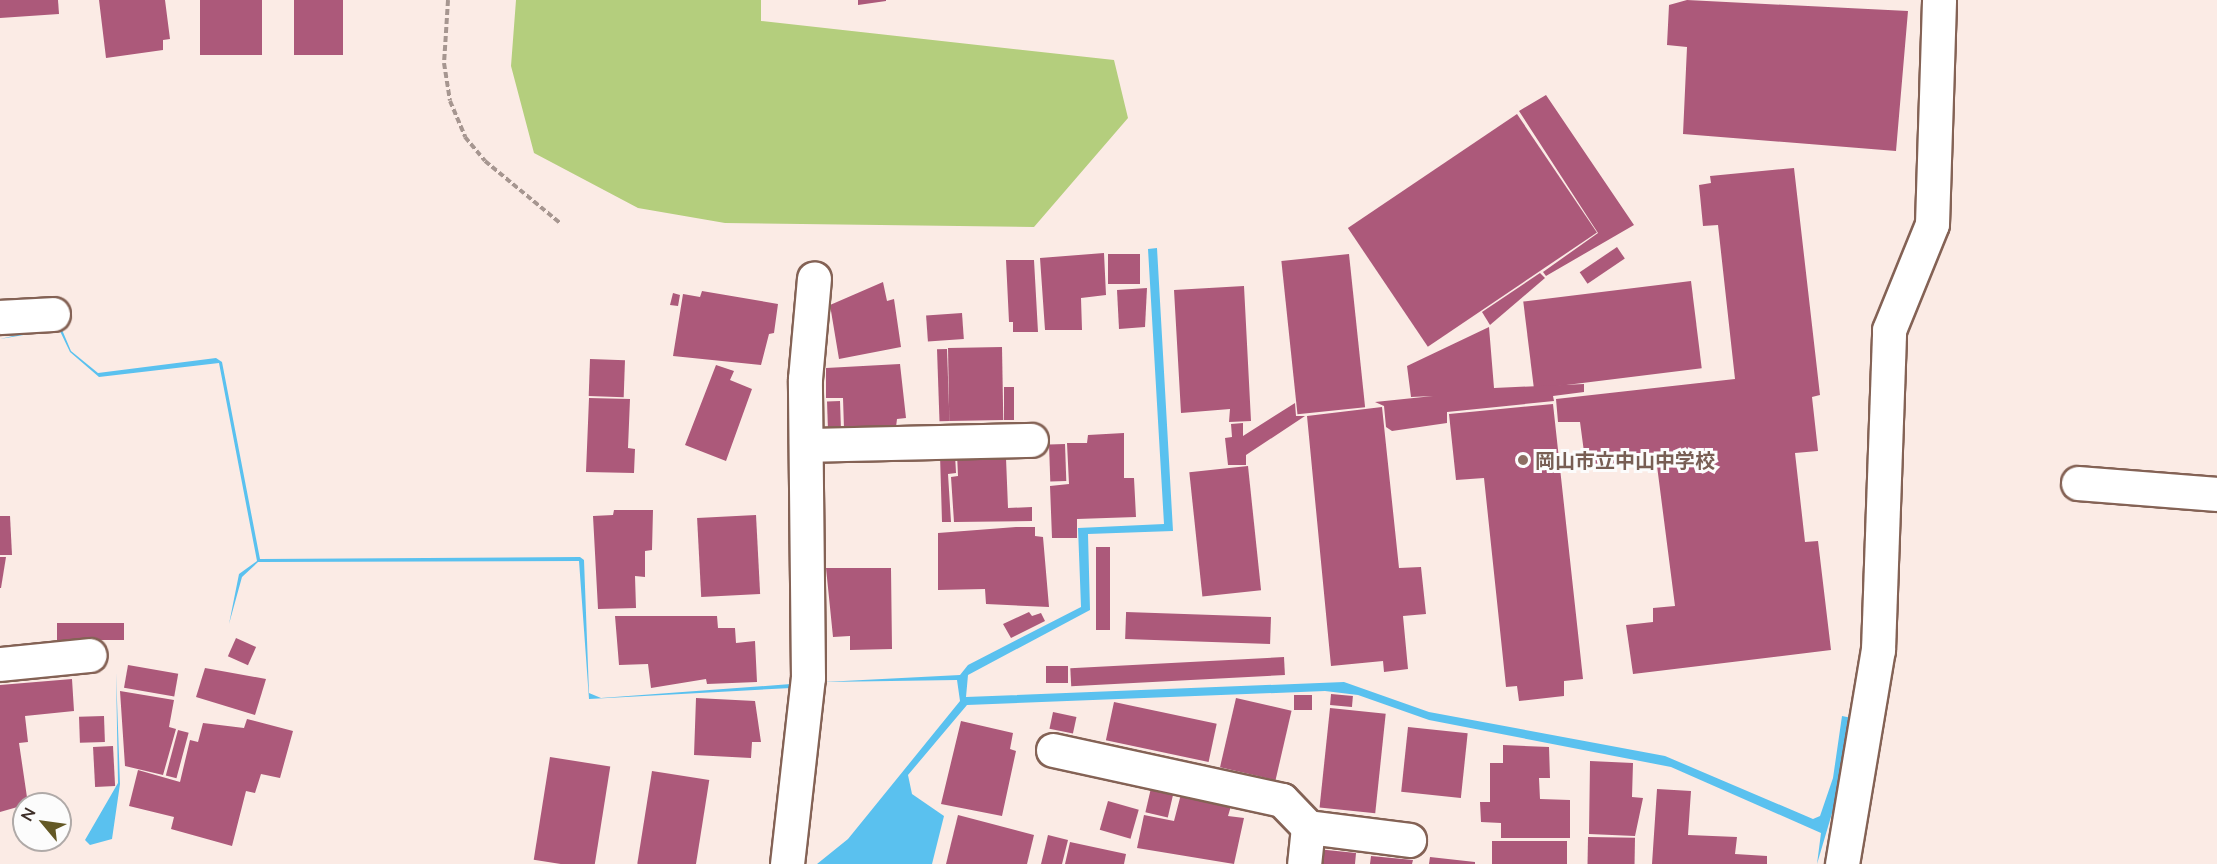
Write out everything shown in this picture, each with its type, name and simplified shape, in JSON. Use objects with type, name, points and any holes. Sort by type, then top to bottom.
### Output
[{"type":"street","points":[[1842,864],[1878,650],[1889,330],[1932,224],[1939,0]]},
{"type":"street","points":[[787,864],[808,678],[806,445],[814,278]]},
{"type":"street","points":[[0,317],[53,314]]},
{"type":"street","points":[[806,445],[1031,440]]},
{"type":"street","points":[[2078,483],[2217,494]]},
{"type":"street","points":[[0,664],[90,656]]},
{"type":"street","points":[[1053,750],[1281,800],[1308,827],[1409,840]]},
{"type":"street","points":[[1304,864],[1308,827]]},
{"type":"path","points":[[448,0],[444,63],[450,101],[465,137],[485,161],[561,223]]},
{"type":"green space","points":[[516,0],[761,0],[761,21],[1114,60],[1128,118],[1034,227],[725,223],[638,208],[534,153],[511,66]]},
{"type":"water","points":[[1157,248],[1173,531],[1088,534],[1090,610],[968,675],[966,697],[1344,682],[1429,712],[1665,756],[1813,819],[1820,816],[1833,778],[1842,716],[1852,718],[1843,776],[1817,864],[1821,833],[1671,767],[1429,720],[1358,695],[1325,691],[967,705],[908,775],[912,794],[944,816],[932,864],[817,864],[848,839],[960,701],[957,680],[824,682],[960,675],[968,665],[1081,607],[1078,528],[1164,524],[1148,249]]},
{"type":"water","points":[[60,325],[71,351],[98,373],[216,358],[222,362],[260,559],[580,557],[584,560],[589,693],[601,698],[791,684],[791,688],[589,699],[579,561],[258,562],[242,577],[229,624],[239,574],[257,561],[219,363],[99,377],[70,352],[59,329],[0,339]]},
{"type":"water","points":[[116,672],[120,784],[112,839],[90,845],[85,840],[118,783]]},
{"type":"building","points":[[0,0],[58,0],[59,14],[0,18]]},
{"type":"building","points":[[99,0],[165,0],[170,39],[163,40],[163,50],[106,58]]},
{"type":"building","points":[[200,0],[262,0],[262,55],[200,55]]},
{"type":"building","points":[[294,0],[343,0],[343,55],[294,55]]},
{"type":"building","points":[[858,0],[886,0],[886,1],[858,5]]},
{"type":"building","points":[[1687,0],[1908,11],[1896,151],[1683,134],[1687,47],[1667,45],[1669,5]]},
{"type":"building","points":[[1546,95],[1634,225],[1546,276],[1543,272],[1598,233],[1519,111]]},
{"type":"building","points":[[1517,114],[1597,233],[1428,347],[1348,228]]},
{"type":"building","points":[[1794,168],[1820,395],[1812,397],[1818,451],[1795,453],[1805,542],[1818,541],[1831,650],[1633,674],[1626,625],[1653,622],[1653,608],[1675,606],[1656,458],[1586,467],[1580,422],[1558,422],[1556,399],[1735,379],[1718,225],[1703,226],[1699,185],[1711,183],[1710,176]]},
{"type":"building","points":[[1617,247],[1625,259],[1588,284],[1580,272]]},
{"type":"building","points":[[1104,253],[1106,295],[1081,298],[1082,330],[1045,330],[1040,258]]},
{"type":"building","points":[[1108,254],[1140,254],[1140,284],[1108,284]]},
{"type":"building","points":[[1349,254],[1365,407],[1297,414],[1281,261]]},
{"type":"building","points":[[1006,260],[1034,260],[1038,332],[1013,332],[1013,322],[1009,322]]},
{"type":"building","points":[[1540,273],[1545,278],[1490,325],[1482,312]]},
{"type":"building","points":[[1691,281],[1702,368],[1534,389],[1523,302]]},
{"type":"building","points":[[883,282],[887,301],[894,299],[901,347],[839,359],[830,305]]},
{"type":"building","points":[[1244,286],[1251,421],[1229,422],[1230,409],[1181,413],[1174,290]]},
{"type":"building","points":[[1147,288],[1145,327],[1119,329],[1117,290]]},
{"type":"building","points":[[702,291],[778,304],[774,333],[769,334],[761,365],[673,356],[683,294],[700,297]]},
{"type":"building","points":[[673,293],[680,295],[678,306],[670,305]]},
{"type":"building","points":[[962,313],[964,339],[928,341],[926,316]]},
{"type":"building","points":[[1489,327],[1494,388],[1584,384],[1584,392],[1553,396],[1554,401],[1447,412],[1447,423],[1392,431],[1386,427],[1384,406],[1375,402],[1433,396],[1411,397],[1407,366]]},
{"type":"building","points":[[1002,347],[1003,420],[949,421],[948,348]]},
{"type":"building","points":[[937,349],[947,349],[950,421],[940,421]]},
{"type":"building","points":[[590,359],[625,360],[624,397],[589,396]]},
{"type":"building","points":[[900,364],[906,418],[897,419],[896,427],[844,429],[843,398],[826,398],[826,368]]},
{"type":"building","points":[[716,365],[734,371],[730,380],[752,389],[726,461],[685,445]]},
{"type":"building","points":[[1004,387],[1014,387],[1014,420],[1004,420]]},
{"type":"building","points":[[589,398],[630,399],[628,448],[635,449],[634,473],[586,472]]},
{"type":"building","points":[[827,401],[840,401],[841,430],[828,430]]},
{"type":"building","points":[[1295,403],[1296,416],[1305,416],[1246,455],[1246,465],[1228,465],[1225,438],[1232,437],[1231,424],[1243,423],[1243,436]]},
{"type":"building","points":[[1553,404],[1583,679],[1564,681],[1564,696],[1519,701],[1517,686],[1506,687],[1484,478],[1456,480],[1449,414]]},
{"type":"building","points":[[1382,407],[1399,568],[1421,567],[1426,614],[1403,616],[1408,669],[1384,672],[1383,661],[1331,666],[1307,416]]},
{"type":"building","points":[[1124,433],[1124,478],[1134,478],[1136,517],[1077,519],[1077,538],[1052,538],[1050,486],[1069,484],[1067,443],[1087,443],[1088,435]]},
{"type":"building","points":[[1065,444],[1066,481],[1050,482],[1049,445]]},
{"type":"building","points":[[987,453],[987,458],[1006,458],[1008,508],[1032,507],[1032,521],[954,522],[951,477],[958,476],[957,454]]},
{"type":"building","points":[[955,454],[956,473],[948,474],[951,522],[942,522],[940,455]]},
{"type":"building","points":[[1248,466],[1261,590],[1202,596],[1189,472]]},
{"type":"building","points":[[614,510],[653,510],[652,550],[645,551],[645,577],[635,576],[636,608],[598,609],[593,516],[613,515]]},
{"type":"building","points":[[756,515],[760,594],[701,597],[697,518]]},
{"type":"building","points":[[0,516],[10,516],[12,555],[0,555]]},
{"type":"building","points":[[1035,527],[1035,536],[1043,537],[1049,607],[986,604],[985,589],[938,590],[938,533]]},
{"type":"building","points":[[1096,547],[1110,547],[1110,630],[1096,630]]},
{"type":"building","points":[[0,557],[6,557],[1,588],[0,588]]},
{"type":"building","points":[[826,568],[891,568],[892,649],[850,650],[850,636],[833,637]]},
{"type":"building","points":[[1029,612],[1032,616],[1041,613],[1045,621],[1011,638],[1003,624]]},
{"type":"building","points":[[1126,612],[1271,617],[1270,644],[1125,639]]},
{"type":"building","points":[[615,616],[717,616],[718,628],[735,628],[736,643],[755,641],[757,682],[707,684],[706,679],[651,688],[648,664],[619,665]]},
{"type":"building","points":[[57,623],[124,623],[124,640],[57,640]]},
{"type":"building","points":[[236,638],[256,647],[248,665],[228,656]]},
{"type":"building","points":[[1284,657],[1285,675],[1071,686],[1070,668]]},
{"type":"building","points":[[128,665],[178,674],[174,697],[124,688]]},
{"type":"building","points":[[1046,666],[1068,666],[1068,683],[1046,683]]},
{"type":"building","points":[[205,668],[266,679],[255,715],[196,697]]},
{"type":"building","points":[[72,679],[74,711],[25,716],[28,742],[19,743],[26,792],[12,792],[12,809],[0,812],[0,685]]},
{"type":"building","points":[[120,691],[174,700],[169,727],[176,729],[163,775],[125,766]]},
{"type":"building","points":[[1331,694],[1353,696],[1352,707],[1330,705]]},
{"type":"building","points":[[1294,695],[1312,695],[1312,710],[1294,710]]},
{"type":"building","points":[[696,698],[755,701],[761,742],[752,742],[751,758],[694,755]]},
{"type":"building","points":[[1236,698],[1292,711],[1276,780],[1220,767]]},
{"type":"building","points":[[1114,702],[1217,724],[1209,762],[1106,740]]},
{"type":"building","points":[[1330,708],[1386,714],[1375,813],[1320,807]]},
{"type":"building","points":[[1053,712],[1076,717],[1073,734],[1049,729]]},
{"type":"building","points":[[104,716],[105,742],[80,743],[79,717]]},
{"type":"building","points":[[247,719],[293,731],[280,778],[261,774],[255,793],[246,791],[232,846],[171,829],[174,817],[129,806],[138,770],[180,782],[190,740],[198,742],[203,723],[244,728]]},
{"type":"building","points":[[961,721],[1013,733],[1010,749],[1016,751],[1002,816],[941,804]]},
{"type":"building","points":[[1408,727],[1468,733],[1461,798],[1401,792]]},
{"type":"building","points":[[178,730],[189,733],[176,778],[166,775]]},
{"type":"building","points":[[1503,745],[1549,747],[1550,778],[1539,778],[1540,799],[1570,800],[1570,838],[1501,838],[1501,823],[1481,822],[1480,802],[1490,802],[1490,763],[1503,763]]},
{"type":"building","points":[[113,746],[115,786],[95,787],[93,747]]},
{"type":"building","points":[[550,757],[610,767],[595,864],[561,864],[534,860]]},
{"type":"building","points":[[1590,761],[1633,763],[1632,797],[1643,798],[1635,836],[1589,834]]},
{"type":"building","points":[[652,771],[709,780],[696,864],[637,864]]},
{"type":"building","points":[[1151,788],[1173,793],[1168,818],[1145,812]]},
{"type":"building","points":[[1657,789],[1691,791],[1688,835],[1737,837],[1735,854],[1767,856],[1767,864],[1652,864]]},
{"type":"building","points":[[1181,794],[1231,806],[1228,816],[1244,818],[1234,864],[1137,848],[1144,815],[1174,821]]},
{"type":"building","points":[[1108,801],[1139,810],[1130,839],[1100,830]]},
{"type":"building","points":[[958,815],[1034,835],[1027,864],[946,864]]},
{"type":"building","points":[[1048,835],[1068,840],[1062,864],[1041,864]]},
{"type":"building","points":[[1588,837],[1635,838],[1635,864],[1588,864]]},
{"type":"building","points":[[1492,841],[1567,841],[1567,864],[1492,864]]},
{"type":"building","points":[[1070,842],[1126,854],[1124,864],[1065,864]]},
{"type":"building","points":[[1317,849],[1356,853],[1355,864],[1316,864]]},
{"type":"building","points":[[1371,856],[1413,860],[1412,864],[1370,864]]},
{"type":"building","points":[[1430,857],[1475,862],[1475,864],[1429,864]]},
{"type":"place","name":"岡山市立中山中学校","points":[[1523,460]]}]
